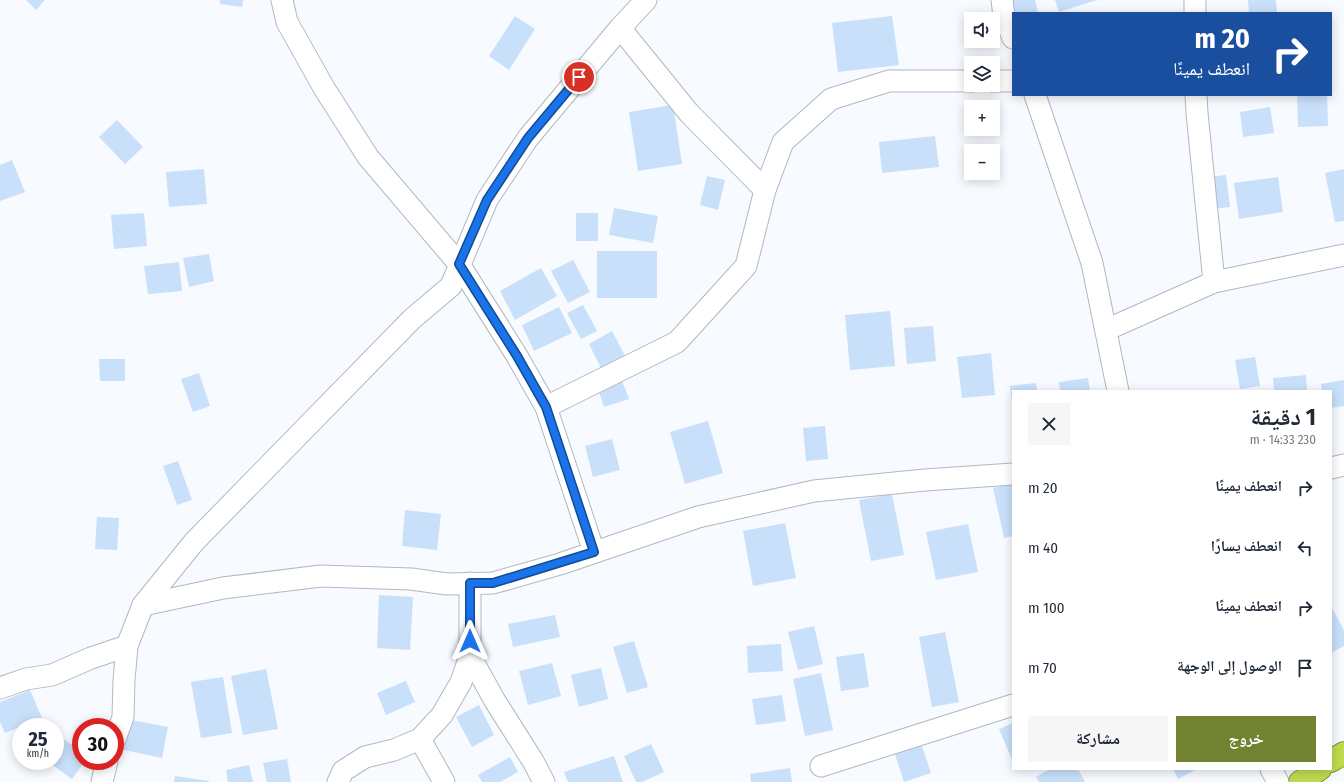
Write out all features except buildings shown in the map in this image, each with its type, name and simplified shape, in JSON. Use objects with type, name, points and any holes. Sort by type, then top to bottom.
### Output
[{"type":"highway","points":[[1332,760],[1344,753]]},
{"type":"highway","points":[[1300,782],[1318,770]]},
{"type":"street","points":[[282,0],[287,22],[324,88],[368,157],[459,264],[517,356],[546,407],[594,552]]},
{"type":"street","points":[[123,718],[127,646],[143,605],[194,542],[412,319],[451,286],[487,200],[528,138],[620,28],[646,0]]},
{"type":"street","points":[[1002,0],[1004,16],[1012,36]]},
{"type":"street","points":[[1195,0],[1195,12]]},
{"type":"street","points":[[620,28],[689,113],[766,190]]},
{"type":"street","points":[[546,407],[677,342],[746,266],[766,190],[783,142],[831,99],[889,81],[964,81]]},
{"type":"street","points":[[1000,81],[1012,81]]},
{"type":"street","points":[[1035,96],[1092,263],[1118,390]]},
{"type":"street","points":[[1196,96],[1214,282]]},
{"type":"street","points":[[1106,330],[1214,282],[1344,255]]},
{"type":"street","points":[[1332,468],[1344,466]]},
{"type":"street","points":[[143,605],[223,588],[320,576],[411,579],[447,584],[493,583],[698,518],[814,491],[925,480],[1012,474]]},
{"type":"street","points":[[338,782],[343,771],[365,757],[394,750],[420,739],[442,715],[461,682],[470,656],[470,583]]},
{"type":"street","points":[[0,688],[26,679],[52,675],[91,658],[127,646]]},
{"type":"street","points":[[470,656],[495,702],[533,761],[544,782]]},
{"type":"street","points":[[821,766],[1012,705]]},
{"type":"street","points":[[420,739],[444,782]]},
{"type":"street","points":[[102,782],[105,770]]},
{"type":"street","points":[[1272,770],[1278,782]]},
{"type":"route","points":[[470,641],[470,583],[493,583],[560,564],[594,552],[546,407],[517,356],[459,264],[487,200],[528,138],[579,77]]}]
